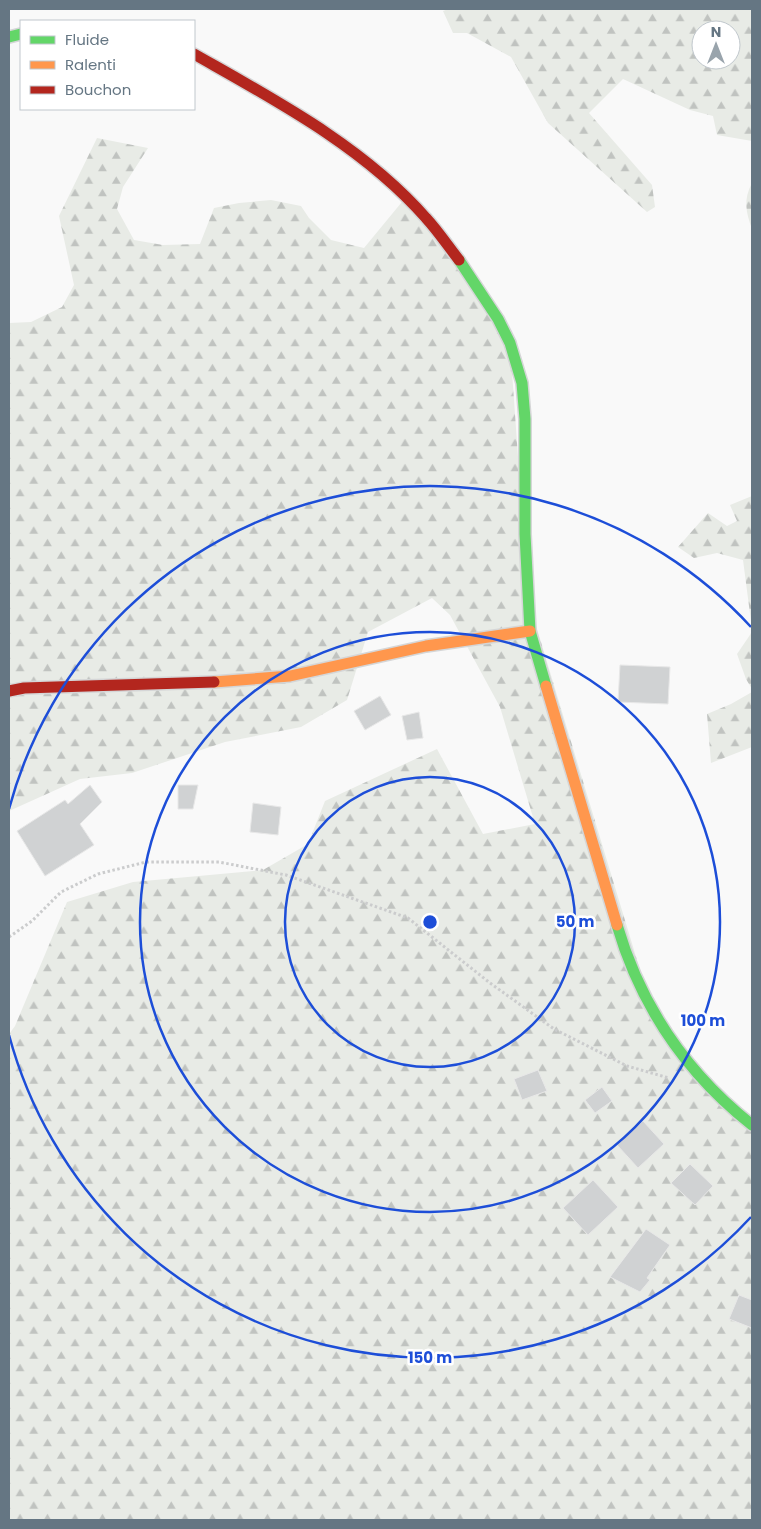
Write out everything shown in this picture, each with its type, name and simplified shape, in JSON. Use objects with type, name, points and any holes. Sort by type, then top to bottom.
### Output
[{"type":"street","points":[[195,55],[274,99],[350,150],[380,173],[426,217],[459,260],[498,319],[510,343],[522,383],[525,419],[525,534],[530,630],[626,955],[653,1013],[669,1040],[711,1091],[752,1124]]},
{"type":"street","points":[[9,691],[24,688],[241,681],[290,676],[426,646],[530,630]]},
{"type":"path","points":[[9,937],[32,921],[61,892],[98,874],[146,862],[219,862],[286,875],[408,918],[490,983],[554,1029],[627,1066],[674,1080]]},
{"type":"green space","points":[[448,9],[752,9],[752,141],[717,135],[713,116],[690,110],[623,79],[589,113],[652,185],[655,207],[647,212],[548,123],[511,57],[467,33],[453,33],[443,11]]},
{"type":"green space","points":[[97,138],[148,148],[123,187],[117,209],[134,240],[163,245],[200,244],[214,208],[271,200],[301,206],[309,218],[331,240],[364,248],[406,197],[510,343],[528,599],[653,1013],[752,1125],[752,1520],[9,1520],[9,1034],[15,1026],[67,902],[133,882],[263,870],[308,844],[325,801],[437,749],[483,834],[535,824],[500,707],[450,615],[432,598],[368,632],[347,700],[301,727],[225,742],[132,773],[80,779],[9,811],[9,323],[31,322],[62,307],[74,285],[59,216]]},
{"type":"green space","points":[[752,183],[752,229],[746,200]]},
{"type":"green space","points":[[752,496],[752,629],[743,560],[717,553],[694,558],[678,547],[708,513],[727,526],[737,521],[730,505]]},
{"type":"green space","points":[[752,632],[752,689],[746,679],[737,654]]},
{"type":"green space","points":[[752,692],[752,747],[711,763],[707,714],[731,704]]},
{"type":"building","points":[[620,665],[670,667],[668,704],[618,702]]},
{"type":"building","points":[[380,696],[391,715],[365,730],[354,711]]},
{"type":"building","points":[[419,712],[423,738],[407,740],[402,716]]},
{"type":"building","points":[[90,785],[102,802],[80,824],[94,845],[45,876],[17,831],[65,800],[68,804]]},
{"type":"building","points":[[178,785],[198,785],[193,809],[178,809]]},
{"type":"building","points":[[253,803],[281,807],[278,835],[250,832]]},
{"type":"building","points":[[538,1070],[547,1091],[522,1100],[514,1079]]},
{"type":"building","points":[[602,1087],[612,1101],[595,1113],[585,1100]]},
{"type":"building","points":[[643,1121],[664,1144],[638,1168],[617,1145]]},
{"type":"building","points":[[690,1164],[713,1186],[695,1205],[671,1183]]},
{"type":"building","points":[[593,1180],[618,1207],[588,1235],[563,1208]]},
{"type":"building","points":[[646,1229],[670,1245],[647,1278],[650,1280],[640,1292],[610,1277]]},
{"type":"building","points":[[739,1295],[752,1300],[752,1328],[729,1319]]},
{"type":"traffic: fast","points":[[9,37],[20,34]]},
{"type":"traffic: fast","points":[[459,260],[498,319],[510,343],[522,383],[525,419],[525,534],[530,631],[546,686]]},
{"type":"traffic: fast","points":[[617,925],[639,983],[668,1036],[706,1083],[752,1125]]},
{"type":"traffic: slow","points":[[214,682],[290,676],[426,646],[530,631]]},
{"type":"traffic: slow","points":[[546,686],[617,925]]},
{"type":"traffic: jam","points":[[195,55],[287,107],[347,147],[402,192],[439,233],[459,260]]},
{"type":"traffic: jam","points":[[9,691],[24,688],[214,682]]}]
